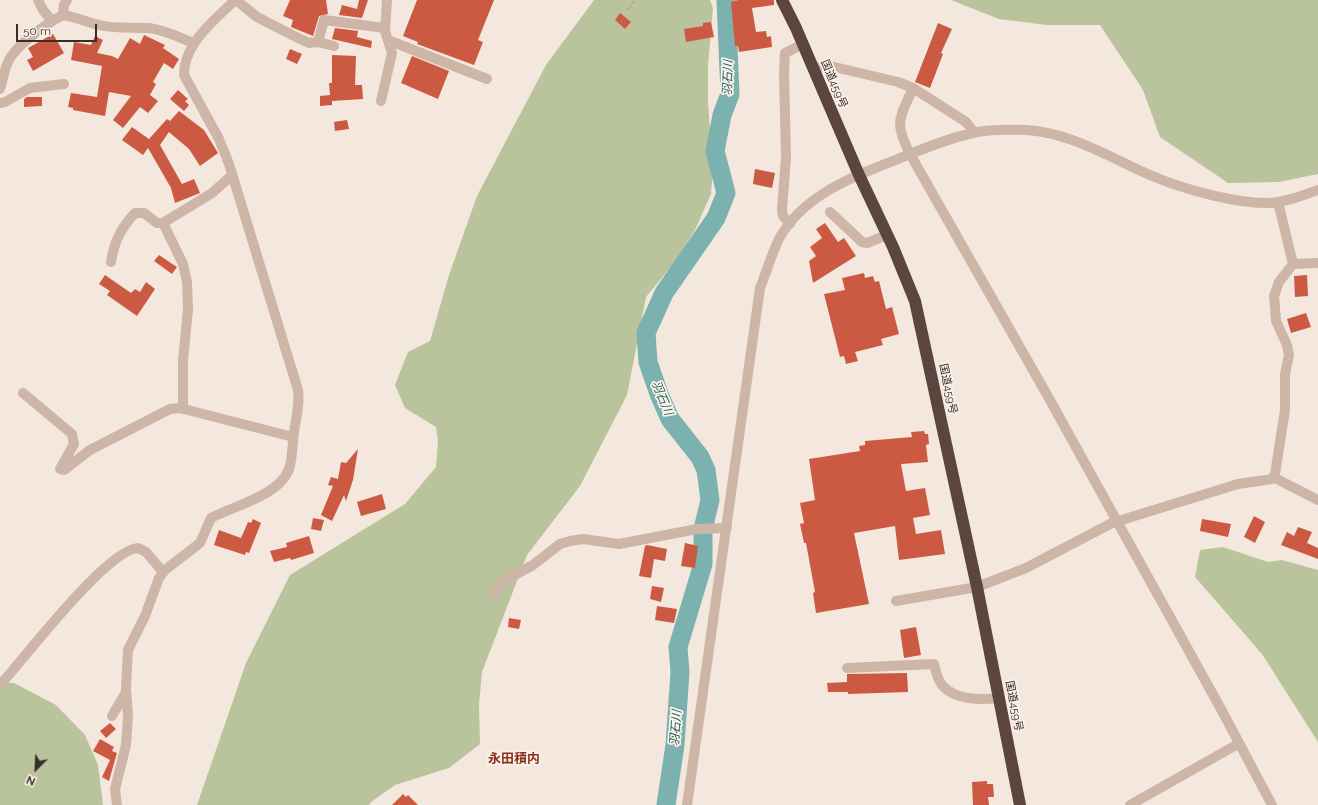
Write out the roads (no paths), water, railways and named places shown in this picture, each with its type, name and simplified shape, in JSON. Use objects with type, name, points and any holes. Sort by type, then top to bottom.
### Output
[{"type":"highway","name":"国道459号","points":[[782,0],[803,44],[915,301],[977,587],[1020,805]]},
{"type":"street","points":[[38,0],[43,10],[52,21]]},
{"type":"street","points":[[63,15],[64,5],[67,0]]},
{"type":"street","points":[[117,805],[115,789],[126,745],[128,716],[126,692],[128,650],[145,616],[159,578],[163,572],[200,543],[211,518],[258,497],[278,485],[289,469],[300,403],[298,390],[264,275],[219,138],[185,78],[184,68],[193,43],[235,0],[257,16],[298,38],[309,43],[318,42],[334,46]]},
{"type":"street","points":[[381,101],[391,65],[392,54],[385,28],[387,0]]},
{"type":"street","points":[[0,89],[8,62],[13,54],[41,28],[63,15],[77,17],[99,25],[121,28],[151,28],[166,32],[193,43]]},
{"type":"street","points":[[318,42],[324,20],[385,28]]},
{"type":"street","points":[[388,40],[486,79]]},
{"type":"street","points":[[790,224],[783,216],[782,210],[786,157],[785,54],[803,44]]},
{"type":"street","points":[[814,69],[826,65],[898,82],[913,88],[966,122],[974,132]]},
{"type":"street","points":[[0,103],[5,102],[30,88],[64,84]]},
{"type":"street","points":[[913,88],[901,117],[899,127],[910,154],[1046,393],[1221,708],[1238,744],[1272,805]]},
{"type":"street","points":[[687,805],[760,288],[780,237],[799,213],[825,192],[859,175],[910,154],[974,132],[1037,131],[1060,136],[1097,150],[1152,176],[1189,188],[1234,199],[1278,202],[1318,190]]},
{"type":"street","points":[[111,262],[113,247],[124,226],[135,213],[144,213],[157,223],[163,223],[212,193],[231,176]]},
{"type":"street","points":[[1278,202],[1293,264]]},
{"type":"street","points":[[830,212],[862,242],[867,243],[887,235]]},
{"type":"street","points":[[163,223],[183,264],[187,282],[188,309],[183,360],[183,409]]},
{"type":"street","points":[[1273,477],[1275,474],[1285,410],[1285,374],[1289,355],[1287,345],[1276,321],[1274,296],[1279,282],[1293,264],[1318,263]]},
{"type":"street","points":[[23,394],[72,434],[74,444],[60,469],[64,470],[90,450],[170,409],[183,409],[294,437]]},
{"type":"street","points":[[896,601],[977,587],[1026,568],[1116,521],[1238,484],[1273,477],[1318,500]]},
{"type":"street","points":[[494,594],[504,582],[533,565],[560,544],[583,539],[619,544],[697,529],[711,527],[727,528]]},
{"type":"street","points":[[0,686],[42,633],[86,585],[124,552],[138,548],[146,552],[163,572]]},
{"type":"street","points":[[847,668],[934,664],[938,678],[947,690],[982,700],[999,698]]},
{"type":"street","points":[[112,716],[126,692]]},
{"type":"street","points":[[1130,805],[1238,744]]},
{"type":"waterway","name":"羽石川","points":[[666,805],[675,745],[680,672],[678,647],[703,564],[703,529],[710,500],[706,470],[700,457],[670,419],[659,394],[648,362],[646,333],[664,293],[716,218],[726,193],[715,151],[722,115],[730,94],[726,0]]},
{"type":"district","name":"永田積内","points":[[514,759]]}]
